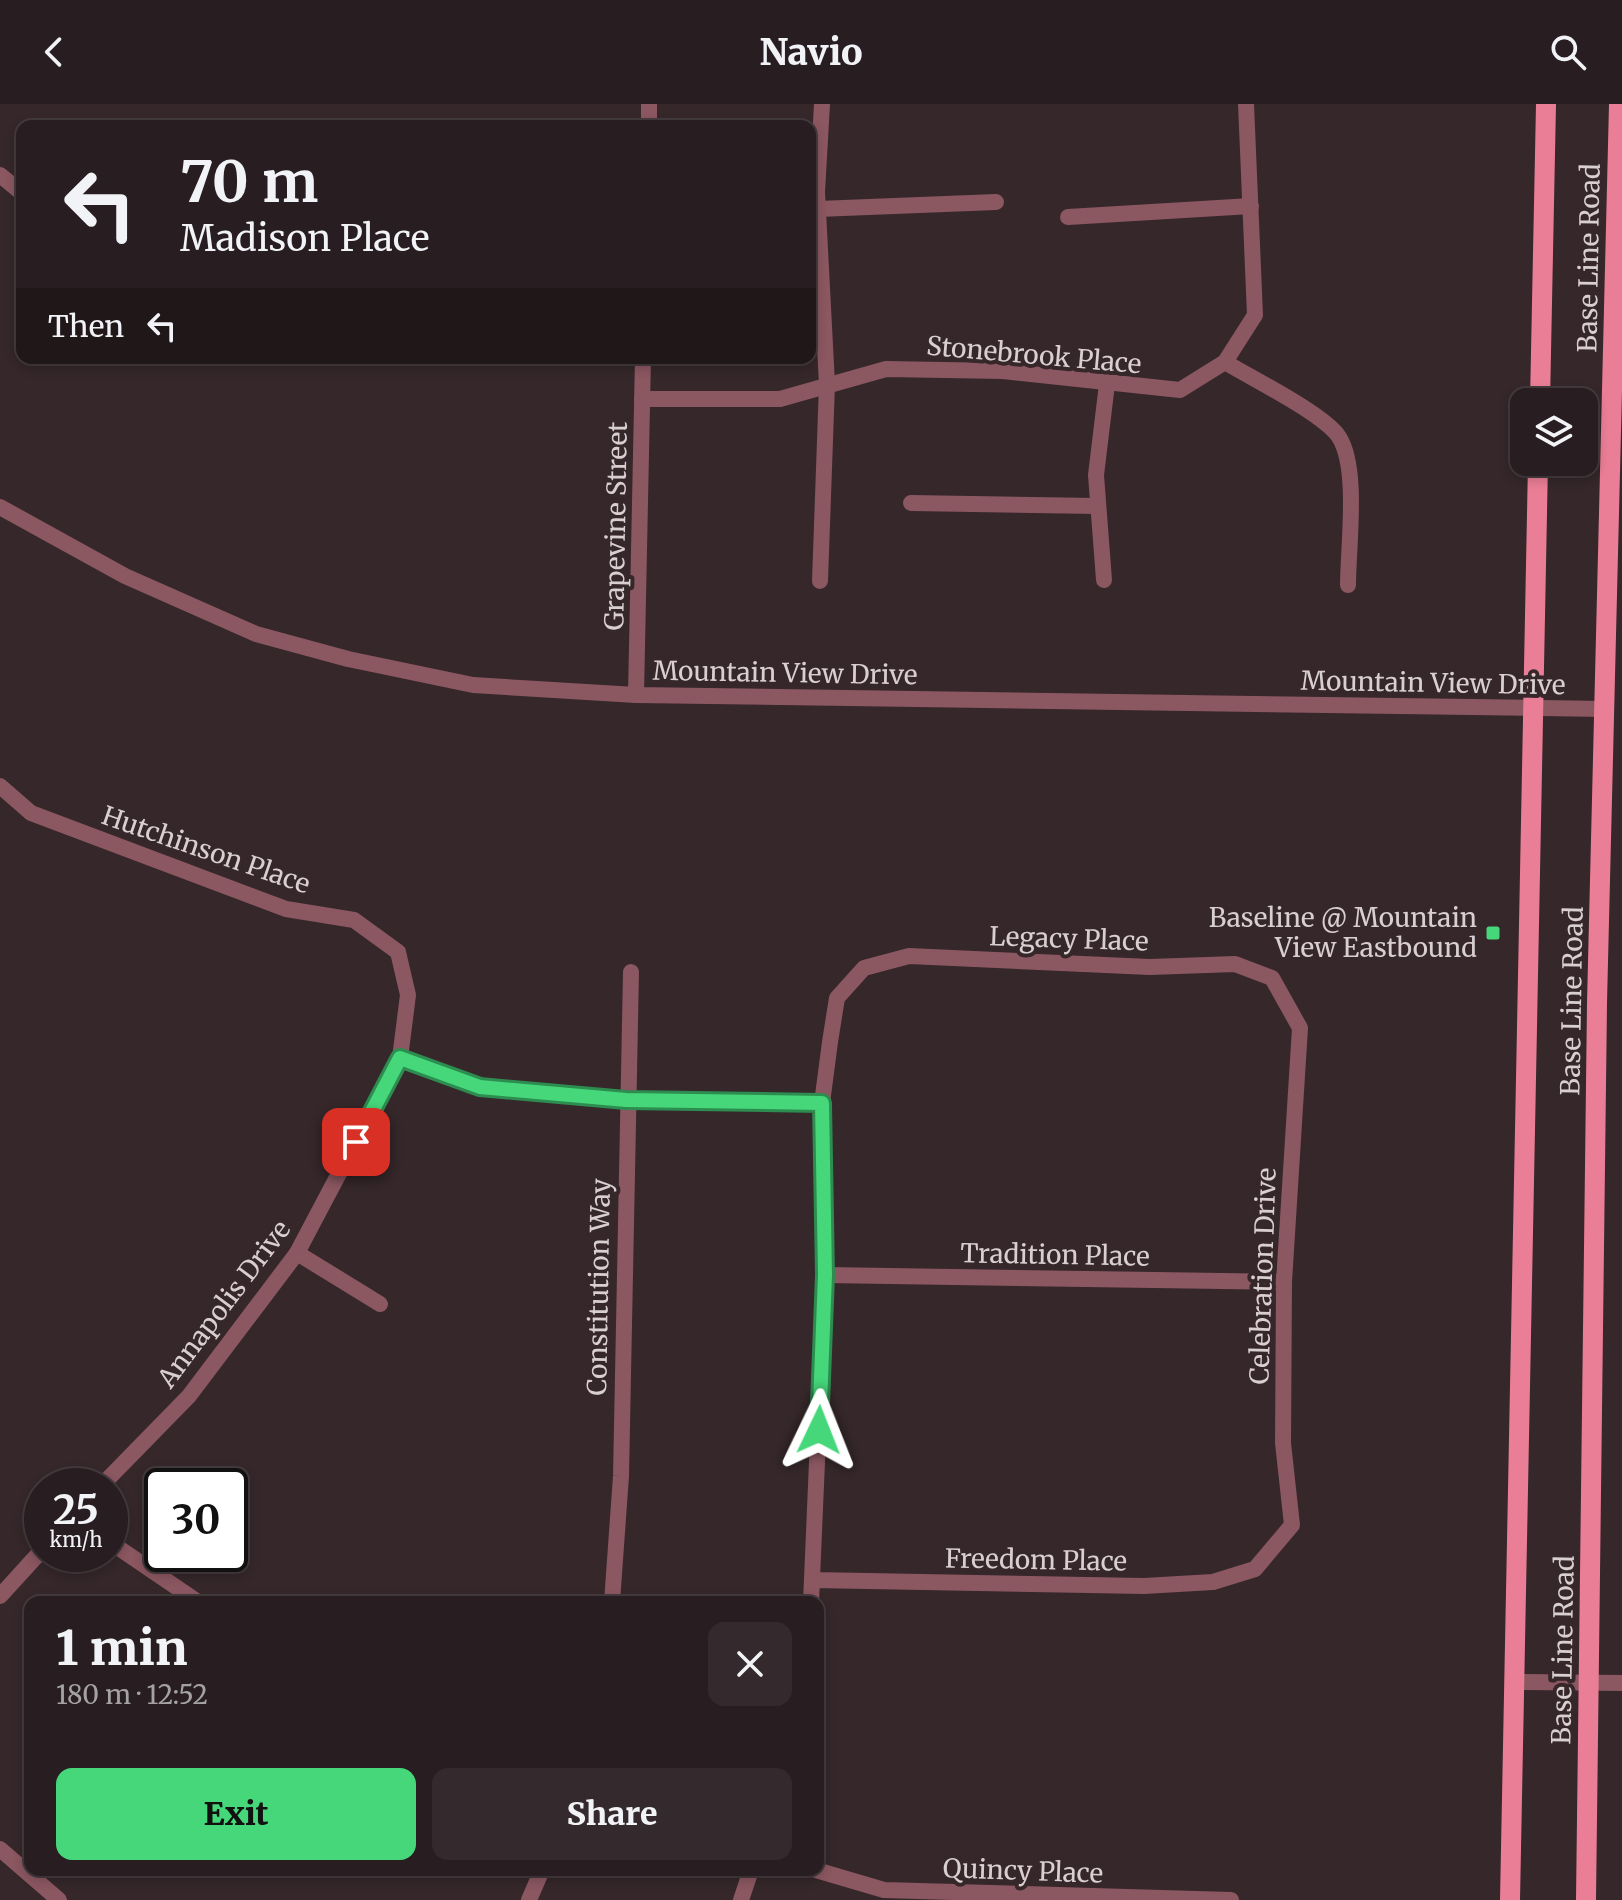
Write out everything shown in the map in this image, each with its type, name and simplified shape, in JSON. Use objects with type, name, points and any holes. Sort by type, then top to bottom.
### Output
[{"type":"main road","name":"Base Line Road","points":[[1540,388],[1546,104]]},
{"type":"main road","name":"Base Line Road","points":[[1586,1900],[1597,1003],[1619,104]]},
{"type":"main road","name":"Base Line Road","points":[[1510,1900],[1538,476]]},
{"type":"street","points":[[820,581],[827,384],[818,209],[822,104]]},
{"type":"street","points":[[1246,104],[1255,315],[1225,362],[1314,416],[1338,435],[1349,460],[1348,585]]},
{"type":"street","points":[[0,175],[16,188]]},
{"type":"street","points":[[818,209],[996,202]]},
{"type":"street","points":[[1068,217],[1251,206]]},
{"type":"street","name":"Stonebrook Place","points":[[642,399],[780,399],[886,369],[1003,371],[1180,390],[1225,362]]},
{"type":"street","name":"Grapevine Street","points":[[636,695],[643,364]]},
{"type":"street","points":[[1104,580],[1097,506],[1098,437],[1107,384]]},
{"type":"street","points":[[911,503],[1097,506]]},
{"type":"street","name":"Mountain View Drive","points":[[0,507],[125,576],[256,634],[364,663],[473,685],[636,695],[1605,709]]},
{"type":"street","name":"Hutchinson Place","points":[[0,786],[31,813],[286,909],[354,920],[398,952]]},
{"type":"street","name":"Annapolis Drive","points":[[119,1468],[189,1396],[297,1253],[400,1058],[408,995],[398,952]]},
{"type":"street","name":"Legacy Place","points":[[822,1103],[837,998],[864,968],[909,956],[1150,967],[1235,964],[1272,978]]},
{"type":"street","name":"Constitution Way","points":[[612,1596],[621,1476],[626,1100],[631,972]]},
{"type":"street","name":"Celebration Drive","points":[[1255,1569],[1292,1525],[1283,1443],[1284,1282],[1300,1028],[1272,978]]},
{"type":"street","points":[[400,1058],[480,1087],[626,1100],[822,1103],[825,1275],[812,1596]]},
{"type":"street","points":[[297,1253],[380,1304]]},
{"type":"street","name":"Tradition Place","points":[[825,1275],[1284,1282]]},
{"type":"street","points":[[128,1554],[189,1596]]},
{"type":"street","name":"Freedom Place","points":[[813,1580],[1144,1586],[1213,1582],[1255,1569]]},
{"type":"street","points":[[0,1596],[24,1570]]},
{"type":"street","points":[[1514,1682],[1622,1683]]},
{"type":"street","points":[[0,1849],[24,1870]]},
{"type":"street","name":"Quincy Place","points":[[824,1872],[884,1890],[1231,1900]]},
{"type":"street","points":[[31,1876],[59,1900]]},
{"type":"street","points":[[529,1900],[539,1876]]},
{"type":"street","points":[[741,1900],[749,1876]]},
{"type":"place","name":"Baseline @ Mountain View Eastbound","points":[[1493,933]]},
{"type":"route","points":[[356,1142],[400,1058],[480,1087],[626,1100],[822,1103],[825,1275],[819,1430]]}]
